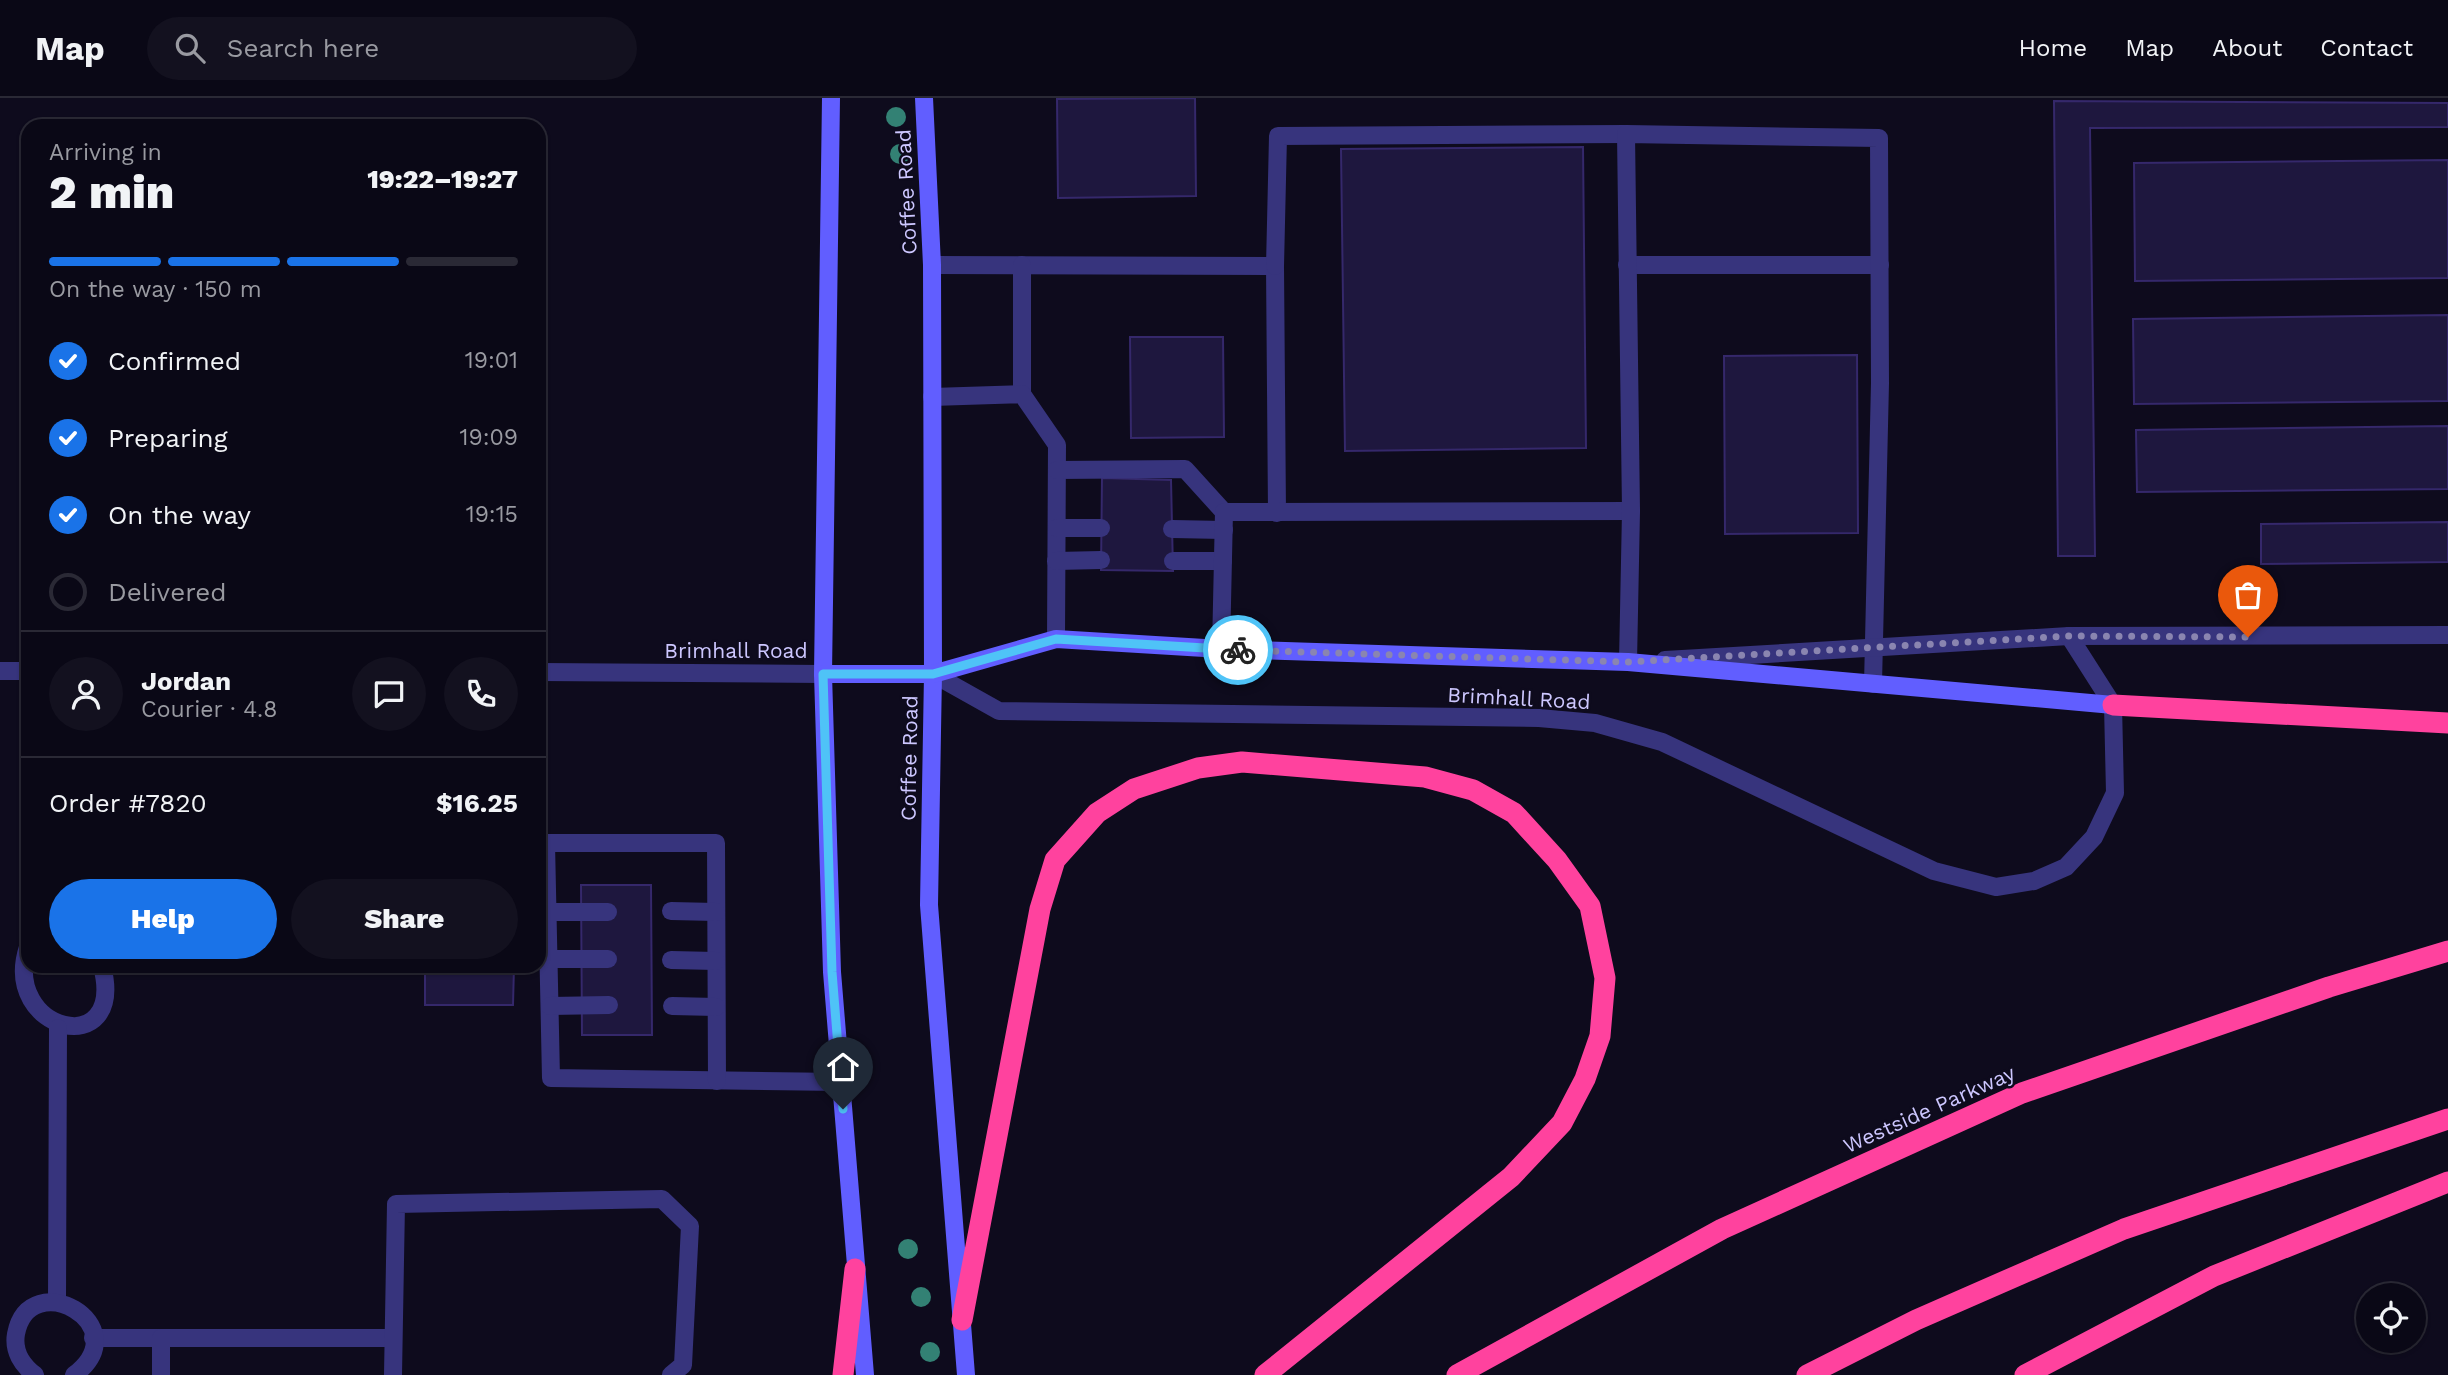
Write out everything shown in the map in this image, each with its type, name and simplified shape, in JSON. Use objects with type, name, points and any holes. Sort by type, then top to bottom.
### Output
[{"type":"highway","points":[[2113,705],[2448,723]]},
{"type":"highway","points":[[962,1320],[1040,909],[1055,860],[1097,813],[1134,789],[1198,768],[1242,762],[1425,777],[1473,790],[1514,813],[1558,860],[1590,906],[1605,978],[1600,1037],[1585,1079],[1562,1123],[1511,1177],[1265,1375]]},
{"type":"highway","name":"Westside Parkway","points":[[1457,1375],[1722,1229],[2022,1093],[2329,987],[2448,951]]},
{"type":"highway","points":[[1807,1375],[1916,1320],[2124,1229],[2448,1119]]},
{"type":"highway","points":[[2025,1375],[2214,1276],[2448,1182]]},
{"type":"highway","points":[[843,1375],[855,1269]]},
{"type":"main road","points":[[831,98],[823,674],[832,972],[865,1375]]},
{"type":"main road","name":"Coffee Road","points":[[924,98],[932,265],[933,674],[929,905],[966,1375]]},
{"type":"main road","name":"Brimhall Road","points":[[823,674],[933,674],[1056,639],[1221,649],[1628,662],[2113,705]]},
{"type":"street","points":[[1626,134],[1631,512],[1628,662]]},
{"type":"street","points":[[1277,513],[1275,267],[1278,136],[1626,134],[1879,138],[1880,383],[1873,684]]},
{"type":"street","points":[[932,265],[1275,267]]},
{"type":"street","points":[[1022,265],[1022,394],[1057,445],[1056,639]]},
{"type":"street","points":[[1628,265],[1880,265]]},
{"type":"street","points":[[932,397],[1022,394]]},
{"type":"street","points":[[1057,470],[1185,469],[1224,521],[1221,649]]},
{"type":"street","points":[[1172,529],[1277,513],[1631,512]]},
{"type":"street","points":[[1057,528],[1101,528]]},
{"type":"street","points":[[1056,561],[1101,560]]},
{"type":"street","points":[[1173,561],[1223,561]]},
{"type":"street","name":"Brimhall Road","points":[[1628,662],[2068,636],[2448,635]]},
{"type":"street","points":[[2068,636],[2113,705]]},
{"type":"street","points":[[0,671],[21,671]]},
{"type":"street","name":"Brimhall Road","points":[[546,672],[823,674]]},
{"type":"street","name":"Brimhall Road","points":[[933,674],[999,711],[1539,718],[1595,723],[1662,742],[1934,871],[1996,887],[2034,881],[2066,867],[2094,837],[2115,793],[2113,705]]},
{"type":"street","points":[[546,843],[716,843],[717,1080]]},
{"type":"street","points":[[546,898],[551,1078],[841,1082]]},
{"type":"street","points":[[671,911],[716,912]]},
{"type":"street","points":[[547,912],[607,912]]},
{"type":"street","points":[[21,956],[13,974],[13,990],[19,1005],[29,1017],[42,1025],[58,1028],[72,1026],[96,1010],[105,982],[103,973]]},
{"type":"street","points":[[548,959],[608,959]]},
{"type":"street","points":[[671,960],[716,961]]},
{"type":"street","points":[[550,1006],[608,1005]]},
{"type":"street","points":[[672,1006],[716,1006]]},
{"type":"street","points":[[57,1302],[58,1028]]},
{"type":"street","points":[[393,1375],[396,1204],[662,1199],[690,1226],[683,1365],[671,1375]]},
{"type":"street","points":[[35,1375],[7,1344],[32,1309],[57,1302],[80,1311],[88,1320],[93,1338],[91,1357],[74,1375]]},
{"type":"street","points":[[93,1338],[393,1338]]},
{"type":"street","points":[[161,1338],[161,1375]]},
{"type":"building","points":[[1195,98],[1196,196],[1058,198],[1057,99]]},
{"type":"building","points":[[2054,101],[2448,103],[2448,127],[2090,128],[2095,556],[2058,556]]},
{"type":"building","points":[[1583,147],[1586,448],[1345,451],[1341,149]]},
{"type":"building","points":[[2448,160],[2448,278],[2135,281],[2134,163]]},
{"type":"building","points":[[2448,315],[2448,401],[2134,404],[2133,319]]},
{"type":"building","points":[[1130,337],[1223,337],[1224,437],[1131,438]]},
{"type":"building","points":[[1857,355],[1858,533],[1725,534],[1724,356]]},
{"type":"building","points":[[2448,426],[2448,489],[2137,492],[2136,430]]},
{"type":"building","points":[[1102,478],[1171,480],[1173,571],[1101,570]]},
{"type":"building","points":[[2448,522],[2448,562],[2261,564],[2261,524]]},
{"type":"building","points":[[581,885],[651,885],[652,1035],[582,1035]]},
{"type":"building","points":[[425,973],[514,973],[513,1005],[425,1005]]},
{"type":"way so far","points":[[1238,650],[1628,662],[2068,636],[2248,637]]},
{"type":"route","points":[[843,1109],[832,972],[823,674],[933,674],[1056,639],[1238,650]]}]
